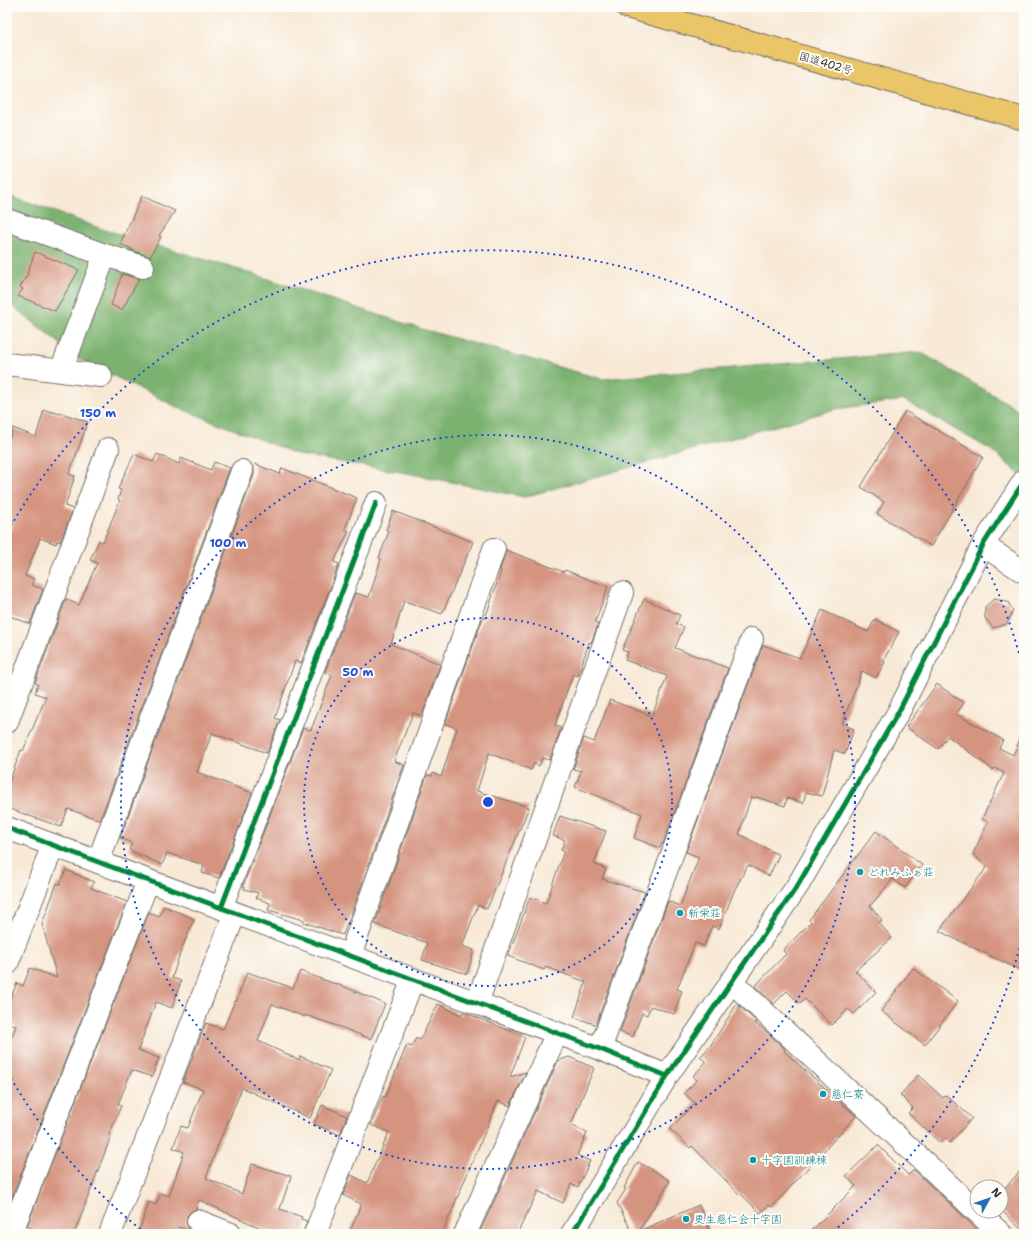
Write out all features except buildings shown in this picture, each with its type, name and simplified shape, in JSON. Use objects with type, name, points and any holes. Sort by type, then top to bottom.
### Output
[{"type":"highway","name":"国道402号","points":[[627,7],[1024,119]]},
{"type":"street","points":[[7,220],[143,267]]},
{"type":"street","points":[[61,371],[105,255]]},
{"type":"street","points":[[7,364],[101,376]]},
{"type":"street","points":[[7,722],[108,449]]},
{"type":"street","points":[[98,862],[242,471]]},
{"type":"street","points":[[572,1234],[667,1076],[798,885],[899,712],[983,545],[1024,481]]},
{"type":"street","points":[[110,1234],[376,503]]},
{"type":"street","points":[[983,545],[1024,572]]},
{"type":"street","points":[[350,956],[494,549]]},
{"type":"street","points":[[477,1003],[622,593]]},
{"type":"street","points":[[600,1049],[752,639]]},
{"type":"street","points":[[7,828],[600,1049],[667,1076]]},
{"type":"street","points":[[7,964],[53,845]]},
{"type":"street","points":[[11,1234],[148,881]]},
{"type":"street","points":[[315,1234],[412,979]]},
{"type":"street","points":[[731,981],[1001,1234]]},
{"type":"street","points":[[465,1234],[557,1033]]},
{"type":"street","points":[[198,1221],[232,1234]]},
{"type":"green space","points":[[7,194],[99,228],[253,274],[422,329],[602,379],[920,352],[1024,413],[1024,478],[991,450],[904,400],[836,409],[524,497],[412,474],[299,455],[177,407],[81,360],[7,302]]},
{"type":"cycle path","points":[[572,1234],[667,1076],[798,885],[899,711],[983,545],[1024,481]]},
{"type":"cycle path","points":[[221,908],[376,503]]},
{"type":"cycle path","points":[[7,828],[600,1049],[667,1076]]},
{"type":"place","name":"どれみふぁ荘","points":[[860,872]]},
{"type":"place","name":"新栄荘","points":[[680,913]]},
{"type":"place","name":"慈仁寮","points":[[823,1094]]},
{"type":"place","name":"十字園訓練棟","points":[[753,1160]]},
{"type":"place","name":"更生慈仁会十字園","points":[[686,1219]]}]
